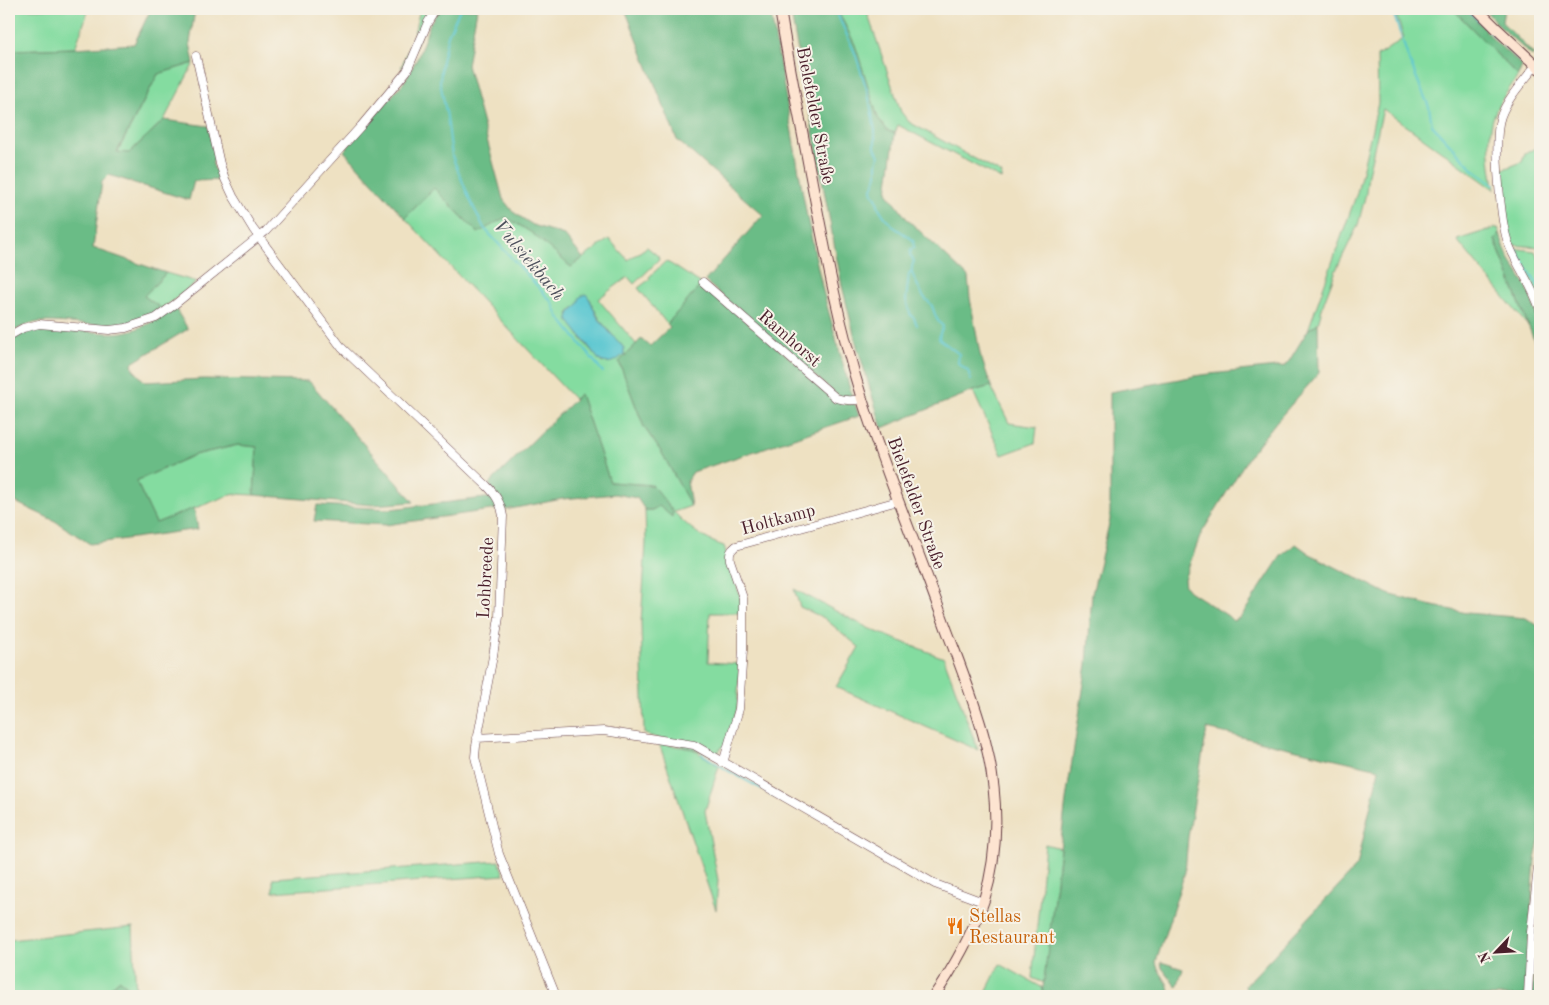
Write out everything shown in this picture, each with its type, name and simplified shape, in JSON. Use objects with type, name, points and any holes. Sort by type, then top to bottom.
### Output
[{"type":"main road","name":"Bielefelder Straße","points":[[780,9],[833,288],[862,399],[969,690],[985,742],[992,774],[996,820],[993,856],[983,902],[965,944],[943,984],[934,996]]},
{"type":"main road","points":[[1477,9],[1538,67]]},
{"type":"street","points":[[9,336],[23,328],[39,324],[109,330],[142,324],[156,318],[260,238],[308,187],[407,71],[428,22],[436,9]]},
{"type":"street","name":"Lohbreede","points":[[196,56],[216,152],[225,179],[233,196],[260,238],[342,348],[487,486],[498,499],[502,508],[498,617],[494,656],[477,738],[476,762],[499,854],[556,996]]},
{"type":"street","points":[[1538,67],[1507,103],[1501,116],[1498,132],[1498,168],[1507,242],[1535,294],[1540,310]]},
{"type":"street","name":"Ramhorst","points":[[703,282],[836,398],[844,401],[862,399]]},
{"type":"street","name":"Holtkamp","points":[[723,763],[738,709],[743,650],[743,598],[730,560],[732,549],[736,546],[898,501]]},
{"type":"street","points":[[477,738],[604,731],[694,746],[935,884],[983,902]]},
{"type":"street","points":[[1528,996],[1531,932],[1540,848]]},
{"type":"green space","points":[[9,9],[89,9],[75,48],[9,50]]},
{"type":"green space","points":[[151,9],[195,9],[190,43],[194,63],[158,74],[117,152],[129,153],[164,120],[208,126],[216,161],[212,162],[215,170],[219,170],[223,180],[194,181],[189,200],[109,175],[102,182],[93,248],[166,273],[144,296],[162,309],[148,317],[119,325],[38,322],[9,333],[9,50],[134,44]]},
{"type":"green space","points":[[420,9],[432,9],[407,65],[401,68],[414,33]]},
{"type":"green space","points":[[440,9],[477,9],[467,65],[503,199],[513,212],[533,225],[564,235],[583,258],[571,267],[532,233],[506,217],[478,233],[434,188],[405,218],[344,151],[404,82],[418,57],[430,23]]},
{"type":"green space","points":[[625,9],[770,9],[807,217],[823,291],[852,397],[844,398],[838,396],[705,281],[763,215],[677,140]]},
{"type":"green space","points":[[790,9],[837,9],[855,45],[878,118],[888,131],[895,133],[887,192],[907,219],[968,277],[980,354],[991,386],[973,391],[882,428],[857,346],[842,286]]},
{"type":"green space","points":[[837,9],[866,9],[901,112],[909,122],[1002,174],[1001,179],[898,125],[895,133],[888,131],[878,118],[855,45]]},
{"type":"green space","points":[[1394,9],[1453,9],[1518,76],[1499,104],[1490,131],[1490,151],[1495,190],[1383,109],[1358,225],[1336,270],[1318,323],[1308,330],[1357,193],[1378,103],[1377,56],[1404,38]]},
{"type":"green space","points":[[1453,9],[1466,9],[1496,42],[1522,66],[1518,76]]},
{"type":"green space","points":[[1484,9],[1504,9],[1502,22],[1534,55],[1532,56],[1499,26]]},
{"type":"green space","points":[[194,63],[164,120],[129,153],[117,153],[158,74]]},
{"type":"green space","points":[[1540,145],[1540,250],[1539,247],[1512,245],[1507,231],[1501,170],[1522,162],[1525,154]]},
{"type":"green space","points":[[434,188],[477,232],[506,217],[532,233],[571,267],[609,239],[628,260],[647,247],[658,256],[659,260],[634,284],[628,277],[598,299],[636,344],[619,362],[644,427],[662,453],[691,506],[674,512],[697,532],[724,546],[741,599],[741,613],[710,613],[708,662],[740,664],[737,709],[725,748],[721,747],[717,756],[644,734],[641,623],[646,543],[645,510],[652,510],[659,506],[652,485],[610,482],[580,394],[574,399],[405,218]],"holes":[[[590,299],[604,325],[624,348],[602,363],[581,338],[568,314],[575,307]]]},
{"type":"green space","points":[[1498,228],[1500,233],[1495,240],[1528,326],[1457,240]]},
{"type":"green space","points":[[1500,233],[1509,258],[1527,287],[1540,323],[1540,378],[1537,348],[1495,240]]},
{"type":"green space","points":[[1513,248],[1535,251],[1540,261],[1540,302]]},
{"type":"green space","points":[[666,261],[702,284],[667,324],[638,288],[650,279],[649,277]]},
{"type":"green space","points":[[166,273],[197,282],[162,309],[144,296]]},
{"type":"green space","points":[[702,284],[845,404],[855,404],[859,416],[693,472],[687,481],[691,506],[662,453],[644,427],[619,362],[641,339],[650,346],[670,327],[667,324]]},
{"type":"green space","points":[[175,308],[188,329],[132,363],[133,369],[145,382],[204,379],[309,381],[414,502],[373,505],[254,495],[257,447],[238,445],[194,455],[136,481],[156,523],[194,508],[198,529],[90,544],[55,521],[9,499],[9,341],[22,333],[49,327],[109,333],[131,331],[145,326]]},
{"type":"green space","points":[[1318,323],[1319,373],[1249,456],[1201,534],[1184,579],[1185,586],[1189,591],[1233,621],[1241,617],[1281,556],[1296,544],[1310,554],[1388,594],[1467,613],[1526,618],[1540,627],[1540,836],[1535,860],[1525,996],[1248,996],[1245,986],[1357,866],[1379,769],[1207,729],[1188,837],[1185,872],[1156,962],[1168,987],[1168,996],[1042,996],[1066,800],[1087,664],[1092,594],[1110,520],[1110,392],[1201,375],[1286,366],[1308,330]]},
{"type":"green space","points":[[991,386],[1009,423],[1037,427],[1035,443],[1002,455],[973,391]]},
{"type":"green space","points":[[580,394],[610,482],[652,485],[673,511],[672,517],[659,506],[652,510],[645,510],[637,498],[615,494],[562,499],[505,510],[489,484]]},
{"type":"green space","points":[[238,445],[257,447],[254,495],[236,494],[227,496],[156,523],[136,481],[194,455]]},
{"type":"green space","points":[[493,498],[498,509],[386,525],[314,521],[317,505],[390,509]]},
{"type":"green space","points":[[794,589],[872,630],[944,658],[978,750],[836,687],[859,647],[824,618],[800,607]]},
{"type":"green space","points":[[659,743],[693,749],[719,766],[705,811],[718,880],[716,910]]},
{"type":"green space","points":[[1045,844],[1060,848],[1044,983],[1032,978]]},
{"type":"green space","points":[[499,861],[504,875],[273,892],[273,878]]},
{"type":"green space","points":[[133,927],[136,996],[120,979],[101,996],[9,996],[9,940]]},
{"type":"green space","points":[[1535,932],[1540,933],[1540,996],[1532,996]]},
{"type":"green space","points":[[1161,962],[1183,969],[1177,987],[1162,968]]},
{"type":"green space","points":[[1000,964],[1043,988],[1042,996],[984,996]]},
{"type":"green space","points":[[120,979],[135,996],[101,996]]},
{"type":"water","points":[[586,294],[600,320],[624,348],[624,354],[613,362],[600,361],[568,320],[571,311],[578,304],[580,297]]},
{"type":"waterway","name":"Vulsiekbach","points":[[460,9],[448,35],[442,61],[440,82],[452,156],[484,228],[552,302],[558,316],[603,372]]},
{"type":"waterway","points":[[835,9],[855,53],[868,93],[875,130],[875,148],[879,156],[877,175],[872,189],[873,194],[884,216],[894,227],[913,240],[914,248],[911,249],[910,255],[914,261],[912,273],[923,296],[931,305],[937,320],[943,326],[939,339],[959,354],[958,363],[968,371],[971,380]]},
{"type":"waterway","points":[[1392,9],[1409,60],[1429,107],[1432,125],[1473,169],[1494,184]]},
{"type":"waterway","points":[[1467,9],[1521,62]]},
{"type":"waterway","points":[[1516,250],[1540,289]]},
{"type":"waterway","points":[[912,271],[909,273],[906,300],[911,316],[917,325]]},
{"type":"waterway","points":[[702,754],[782,800]]},
{"type":"waterway","points":[[1540,985],[1540,990]]},
{"type":"place","name":"Stellas Restaurant","points":[[955,926]]}]
